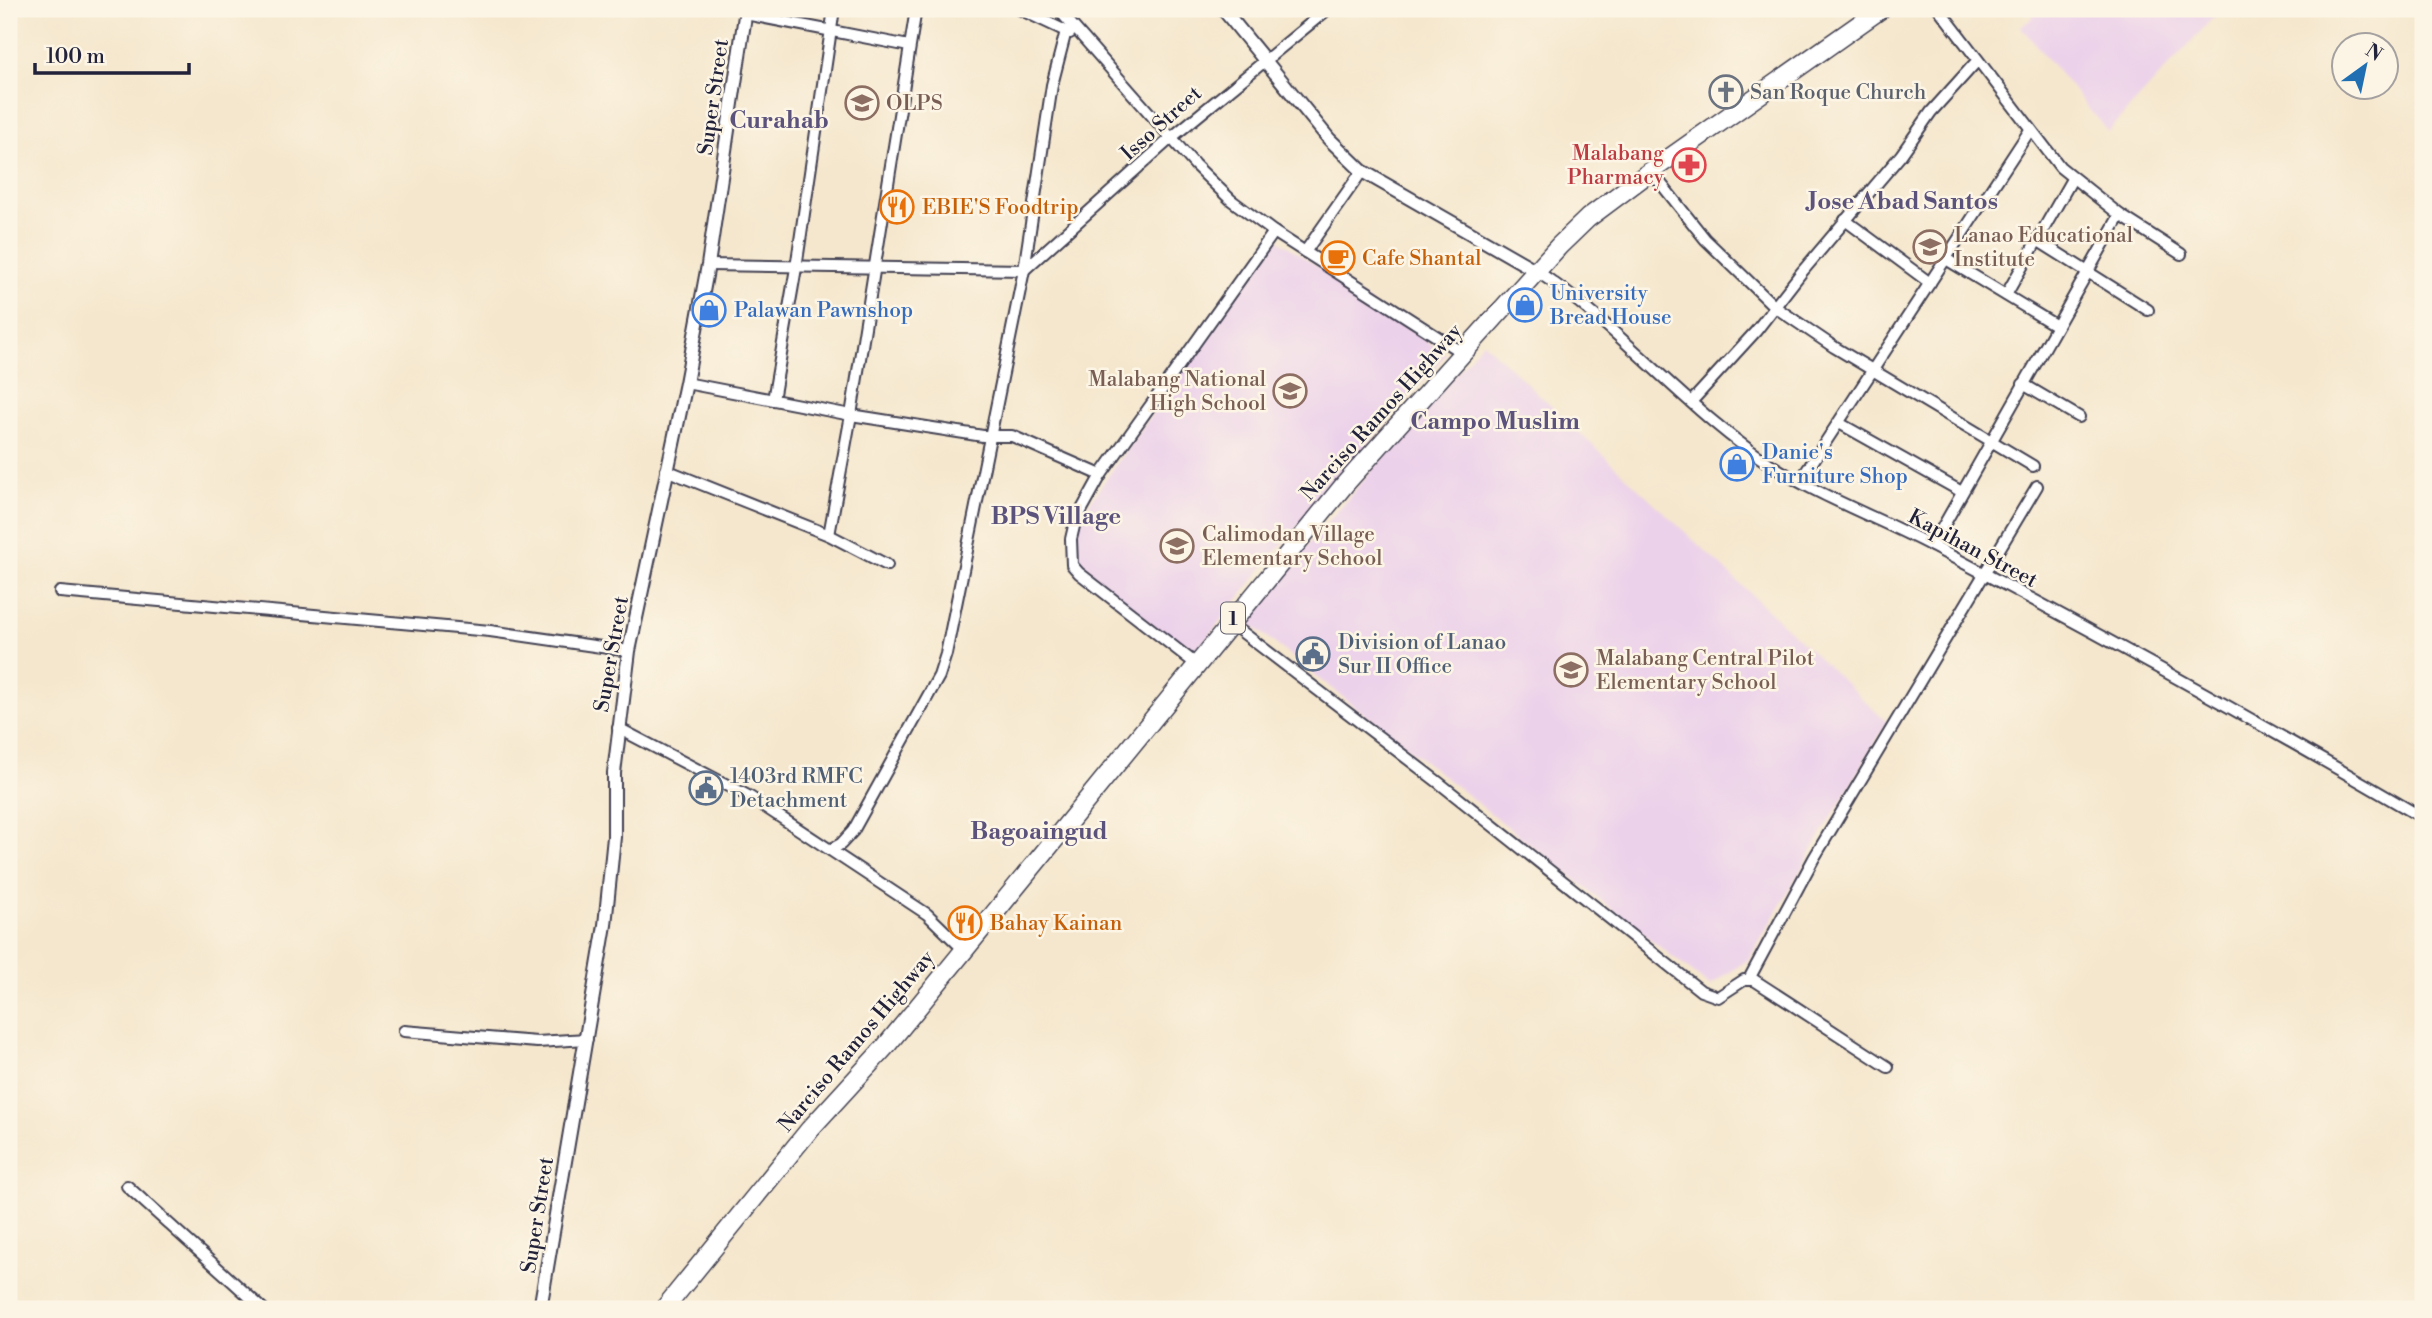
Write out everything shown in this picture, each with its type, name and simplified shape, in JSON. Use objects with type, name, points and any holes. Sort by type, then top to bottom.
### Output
[{"type":"highway","name":"Narciso Ramos Highway","points":[[664,1309],[810,1129],[886,1046],[1229,622],[1345,484],[1464,354],[1535,270],[1580,225],[1651,171],[1881,9]]},
{"type":"street","points":[[773,400],[796,268],[834,9]]},
{"type":"street","points":[[829,535],[851,415],[916,9]]},
{"type":"street","points":[[1019,9],[1085,40]]},
{"type":"street","points":[[1223,9],[1329,139],[1362,171],[1535,270]]},
{"type":"street","name":"Isso Street","points":[[1024,270],[1263,59],[1328,9]]},
{"type":"street","points":[[1938,9],[2030,130],[2072,179],[2120,215],[2181,254]]},
{"type":"street","points":[[1052,23],[1062,10],[1085,40],[1210,181],[1273,232],[1464,354]]},
{"type":"street","points":[[745,11],[909,47]]},
{"type":"street","name":"Super Street","points":[[540,1309],[587,1039],[613,850],[618,728],[629,651],[666,470],[687,383],[708,265],[745,11]]},
{"type":"street","points":[[830,850],[841,844],[853,831],[939,676],[960,594],[992,436],[1024,270],[1052,85],[1066,32]]},
{"type":"street","points":[[1692,401],[1775,307],[1901,155],[1940,101],[1977,61]]},
{"type":"street","points":[[1800,481],[2030,130]]},
{"type":"street","points":[[1304,252],[1362,171]]},
{"type":"street","points":[[1651,171],[1705,239],[1775,307],[1834,347],[2033,466]]},
{"type":"street","points":[[2006,295],[2072,179]]},
{"type":"street","points":[[1933,546],[2055,325],[2120,215]]},
{"type":"street","points":[[1845,220],[1930,283]]},
{"type":"street","points":[[1196,664],[1072,565],[1071,539],[1075,522],[1101,475],[1273,232]]},
{"type":"street","points":[[2037,240],[2148,310]]},
{"type":"street","points":[[1946,259],[2055,325]]},
{"type":"street","points":[[708,265],[1024,270]]},
{"type":"street","name":"Kapihan Street","points":[[1535,270],[1570,294],[1757,455],[1800,481],[1933,546],[2207,694],[2423,818]]},
{"type":"street","points":[[687,383],[851,415],[1026,440],[1101,475]]},
{"type":"street","points":[[2023,384],[2078,417]]},
{"type":"street","points":[[1839,423],[1962,492]]},
{"type":"street","points":[[666,470],[829,535],[887,565]]},
{"type":"street","points":[[1229,622],[1438,782],[1701,991],[1718,997],[1749,979],[1864,772],[1986,576],[2038,486]]},
{"type":"street","points":[[60,592],[490,631],[629,651]]},
{"type":"street","points":[[618,728],[735,787],[927,914],[963,949]]},
{"type":"street","points":[[1749,979],[1888,1067]]},
{"type":"street","points":[[404,1031],[537,1042],[587,1039]]},
{"type":"street","points":[[127,1186],[263,1309]]},
{"type":"shaded area","points":[[2028,9],[2221,9],[2108,132],[2021,27],[2034,17]]},
{"type":"shaded area","name":"Malabang National High School","points":[[1276,238],[1446,354],[1284,542],[1192,657],[1074,563],[1073,550],[1078,524],[1092,499]]},
{"type":"shaded area","name":"Malabang Central Pilot Elementary School","points":[[1483,342],[1887,722],[1749,959],[1710,986],[1244,619]]},
{"type":"place","name":"San Roque Church","points":[[1726,92]]},
{"type":"place","name":"OLPS","points":[[862,103]]},
{"type":"place","name":"Malabang Pharmacy","points":[[1689,165]]},
{"type":"place","name":"EBIE'S Foodtrip","points":[[897,207]]},
{"type":"place","name":"Lanao Educational Institute","points":[[1930,247]]},
{"type":"place","name":"Cafe Shantal","points":[[1338,258]]},
{"type":"place","name":"University Bread House","points":[[1525,305]]},
{"type":"place","name":"Palawan Pawnshop","points":[[709,310]]},
{"type":"place","name":"Malabang National High School","points":[[1290,391]]},
{"type":"place","name":"Danie's Furniture Shop","points":[[1737,464]]},
{"type":"place","name":"Calimodan Village Elementary School","points":[[1177,546]]},
{"type":"place","name":"Division of Lanao Sur II Office","points":[[1313,654]]},
{"type":"place","name":"Malabang Central Pilot Elementary School","points":[[1571,670]]},
{"type":"place","name":"1403rd RMFC Detachment","points":[[706,788]]},
{"type":"place","name":"Bahay Kainan","points":[[965,923]]},
{"type":"district","name":"Curahab","points":[[779,120]]},
{"type":"district","name":"Jose Abad Santos","points":[[1903,201]]},
{"type":"district","name":"Campo Muslim","points":[[1495,421]]},
{"type":"district","name":"BPS Village","points":[[1056,516]]},
{"type":"district","name":"Bagoaingud","points":[[1039,831]]}]
